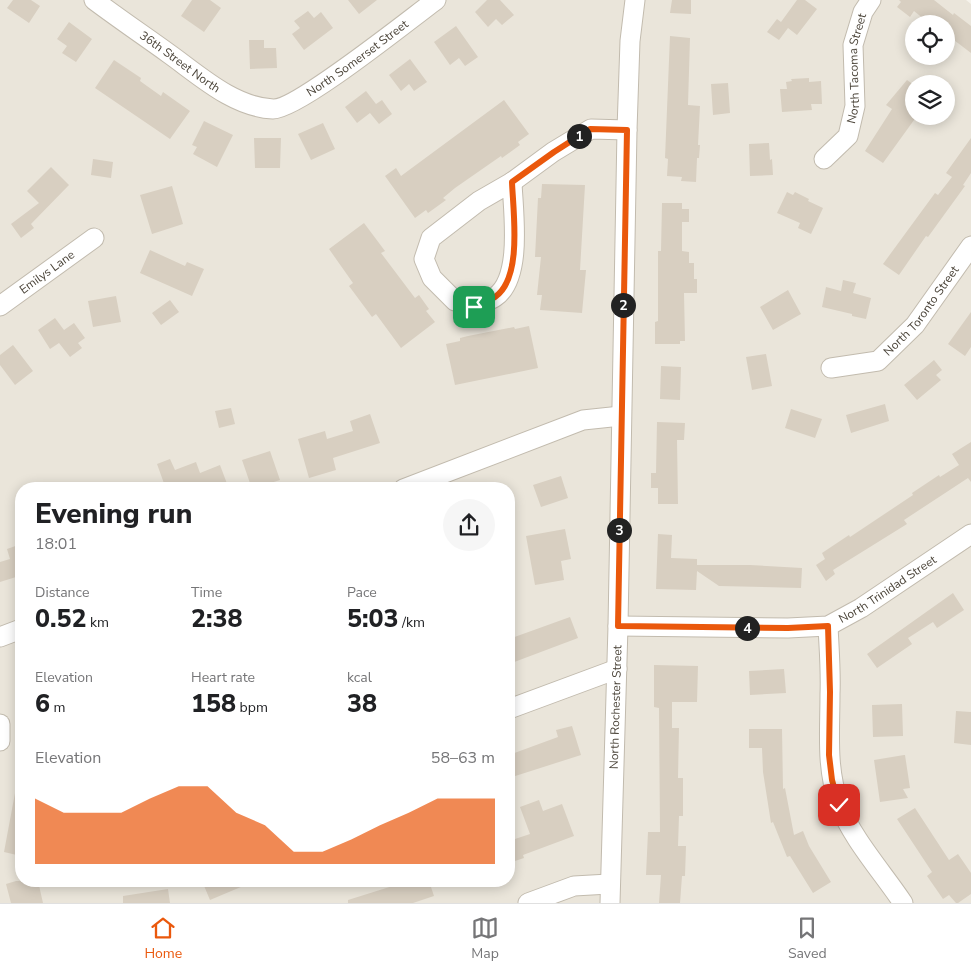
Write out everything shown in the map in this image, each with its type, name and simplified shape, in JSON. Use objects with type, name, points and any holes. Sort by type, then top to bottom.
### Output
[{"type":"street","name":"36th Street North","points":[[94,0],[216,87],[244,103],[275,109]]},
{"type":"street","name":"North Somerset Street","points":[[275,109],[294,102],[318,87],[436,0]]},
{"type":"street","name":"North Rochester Street","points":[[610,903],[609,884],[618,626],[627,130],[630,41],[635,0]]},
{"type":"street","name":"North Tacoma Street","points":[[824,159],[848,136],[855,106],[853,45],[863,12],[871,0]]},
{"type":"street","points":[[512,182],[515,238],[511,276],[497,296],[474,307],[455,301],[432,278],[424,259],[431,238],[479,201],[512,182],[590,129],[627,130]]},
{"type":"street","name":"Emilys Lane","points":[[0,306],[94,238]]},
{"type":"street","name":"North Toronto Street","points":[[831,368],[878,361],[915,325],[971,246]]},
{"type":"street","points":[[422,482],[583,420],[621,416]]},
{"type":"street","name":"North Trinidad Street","points":[[618,626],[788,628],[828,626],[861,608],[971,534]]},
{"type":"street","points":[[828,626],[829,755],[832,780],[839,805],[850,827],[895,900]]},
{"type":"street","points":[[0,637],[15,631]]},
{"type":"street","points":[[515,707],[617,669]]},
{"type":"street","points":[[0,724],[0,741]]},
{"type":"street","points":[[528,903],[574,886],[609,884]]},
{"type":"shaded area","points":[[0,0],[966,0],[971,4],[971,903],[0,903]]},
{"type":"building","points":[[13,0],[31,0],[40,6],[29,23],[7,8]]},
{"type":"building","points":[[192,0],[210,0],[221,8],[204,32],[181,16]]},
{"type":"building","points":[[348,0],[377,0],[359,14]]},
{"type":"building","points":[[487,0],[500,0],[514,15],[502,25],[496,19],[488,27],[475,12]]},
{"type":"building","points":[[672,0],[691,0],[691,14],[670,13]]},
{"type":"building","points":[[797,0],[805,0],[817,9],[797,35],[788,28],[779,40],[767,32],[777,19],[781,22]]},
{"type":"building","points":[[899,0],[934,0],[953,15],[919,15],[914,11],[911,15],[907,15],[897,7],[901,2]]},
{"type":"building","points":[[308,11],[314,18],[321,12],[333,28],[304,50],[292,34],[300,28],[294,21]]},
{"type":"building","points":[[954,13],[971,26],[971,53],[955,41]]},
{"type":"building","points":[[69,22],[92,39],[76,62],[62,53],[67,46],[57,39]]},
{"type":"building","points":[[456,26],[478,57],[465,66],[459,58],[450,65],[434,42]]},
{"type":"building","points":[[670,36],[690,38],[688,105],[700,106],[698,145],[700,145],[699,158],[697,158],[696,182],[681,181],[682,177],[667,176],[668,159],[665,158]]},
{"type":"building","points":[[249,40],[264,40],[264,48],[276,48],[277,68],[250,69]]},
{"type":"building","points":[[410,59],[427,82],[414,91],[409,84],[401,91],[389,75]]},
{"type":"building","points":[[114,60],[141,78],[140,81],[161,96],[163,92],[190,111],[170,139],[95,88]]},
{"type":"building","points":[[809,78],[809,82],[821,81],[822,104],[811,104],[812,110],[782,112],[780,89],[787,89],[786,82],[792,81],[791,79]]},
{"type":"building","points":[[905,82],[905,125],[910,125],[883,163],[865,151],[892,109],[886,105]]},
{"type":"building","points":[[728,83],[730,113],[713,115],[711,84]]},
{"type":"building","points":[[366,91],[376,104],[382,100],[392,114],[379,124],[370,113],[357,123],[345,107]]},
{"type":"building","points":[[504,100],[529,134],[518,142],[520,145],[455,188],[443,198],[446,200],[428,213],[426,210],[415,218],[385,176],[396,168],[401,176]]},
{"type":"building","points":[[204,121],[233,135],[217,167],[193,154],[197,147],[192,145]]},
{"type":"building","points":[[323,123],[335,149],[311,160],[298,134]]},
{"type":"building","points":[[254,138],[281,138],[280,168],[255,168]]},
{"type":"building","points":[[971,138],[971,173],[963,185],[965,186],[928,237],[926,236],[899,275],[883,264],[935,193],[938,195],[952,177],[946,173]]},
{"type":"building","points":[[769,143],[773,175],[750,176],[749,144]]},
{"type":"building","points":[[93,159],[113,162],[111,178],[91,175]]},
{"type":"building","points":[[51,167],[69,185],[31,224],[34,228],[21,238],[11,224],[39,203],[27,191]]},
{"type":"building","points":[[542,184],[585,185],[580,270],[586,270],[582,313],[540,310],[542,295],[537,295],[541,257],[535,257],[538,198],[541,198]]},
{"type":"building","points":[[172,186],[183,224],[152,234],[140,195]]},
{"type":"building","points":[[787,192],[793,195],[795,192],[823,208],[811,234],[798,228],[800,223],[777,213]]},
{"type":"building","points":[[662,203],[682,203],[682,209],[689,209],[689,222],[682,222],[682,251],[689,252],[689,263],[694,263],[694,279],[697,279],[697,293],[684,293],[685,341],[680,341],[680,344],[655,344],[655,322],[658,321],[658,251],[661,251]]},
{"type":"building","points":[[364,223],[385,251],[381,253],[415,298],[419,295],[429,309],[426,311],[435,322],[401,348],[376,314],[372,317],[349,286],[353,283],[329,249]]},
{"type":"building","points":[[150,250],[185,266],[187,262],[204,269],[192,296],[140,273]]},
{"type":"building","points":[[843,280],[856,283],[853,293],[871,298],[866,319],[822,307],[826,287],[841,291]]},
{"type":"building","points":[[788,290],[801,314],[773,330],[760,307]]},
{"type":"building","points":[[116,296],[121,322],[93,327],[88,301]]},
{"type":"building","points":[[170,300],[179,312],[161,325],[152,313]]},
{"type":"building","points":[[971,312],[971,347],[965,356],[948,344]]},
{"type":"building","points":[[55,318],[64,330],[74,323],[85,338],[78,343],[82,348],[70,357],[59,343],[50,349],[38,330]]},
{"type":"building","points":[[529,326],[538,368],[455,385],[446,344],[460,341],[460,338],[468,336]]},
{"type":"building","points":[[13,345],[33,371],[15,385],[0,365],[0,355]]},
{"type":"building","points":[[766,354],[772,386],[752,390],[746,357]]},
{"type":"building","points":[[934,360],[942,370],[936,375],[941,380],[917,400],[904,385]]},
{"type":"building","points":[[661,366],[681,367],[680,400],[660,399]]},
{"type":"building","points":[[885,404],[889,421],[851,433],[846,415]]},
{"type":"building","points":[[231,408],[235,424],[219,428],[215,411]]},
{"type":"building","points":[[791,409],[822,419],[815,438],[785,428]]},
{"type":"building","points":[[370,414],[380,443],[333,458],[336,470],[309,478],[298,439],[325,431],[327,439],[353,431],[350,421]]},
{"type":"building","points":[[657,422],[685,423],[684,440],[677,440],[678,504],[658,504],[658,488],[651,488],[651,473],[656,473]]},
{"type":"building","points":[[971,442],[971,482],[968,478],[904,520],[907,524],[833,570],[835,574],[826,581],[816,565],[825,559],[822,553],[849,535],[850,537],[913,495],[912,493],[939,475],[940,477],[959,465],[952,454]]},
{"type":"building","points":[[270,451],[280,480],[274,482],[250,482],[242,460]]},
{"type":"building","points":[[170,459],[175,470],[196,462],[200,473],[220,465],[226,482],[163,482],[157,464]]},
{"type":"building","points":[[561,476],[568,498],[541,507],[533,485]]},
{"type":"building","points":[[565,529],[571,559],[561,561],[564,580],[535,585],[526,536]]},
{"type":"building","points":[[658,534],[672,535],[671,558],[697,559],[697,565],[750,565],[802,568],[801,588],[719,586],[697,571],[696,590],[656,589]]},
{"type":"building","points":[[15,546],[15,577],[0,582],[0,562],[10,559],[7,549]]},
{"type":"building","points":[[953,593],[964,610],[937,628],[933,622],[908,638],[912,644],[877,668],[867,654]]},
{"type":"building","points":[[570,617],[578,638],[515,662],[515,637]]},
{"type":"building","points":[[654,665],[698,666],[697,702],[672,702],[672,728],[679,728],[678,778],[683,778],[683,816],[679,816],[678,846],[686,846],[685,876],[682,876],[680,903],[659,903],[661,875],[646,875],[648,832],[660,832],[659,708],[654,707]]},
{"type":"building","points":[[784,669],[786,693],[750,695],[749,671]]},
{"type":"building","points":[[902,704],[903,736],[873,737],[872,705]]},
{"type":"building","points":[[956,711],[971,712],[971,745],[954,743]]},
{"type":"building","points":[[572,726],[581,755],[515,776],[515,753],[558,737],[556,730]]},
{"type":"building","points":[[749,729],[782,729],[783,789],[785,788],[794,835],[803,831],[809,846],[831,882],[813,893],[790,856],[787,857],[773,822],[771,823],[763,772],[762,748],[749,748]]},
{"type":"building","points":[[905,755],[910,788],[903,789],[908,798],[880,802],[874,760]]},
{"type":"building","points":[[15,793],[15,855],[4,852]]},
{"type":"building","points":[[539,800],[543,811],[562,804],[574,836],[523,855],[524,858],[515,861],[515,839],[530,834],[520,807]]},
{"type":"building","points":[[915,808],[949,860],[958,854],[971,873],[971,894],[958,903],[949,895],[943,899],[927,876],[932,872],[897,819]]},
{"type":"building","points":[[15,881],[15,887],[39,887],[43,903],[11,903],[6,884]]},
{"type":"building","points":[[205,887],[241,887],[210,900]]},
{"type":"building","points":[[389,887],[431,887],[434,896],[413,903],[348,903],[348,900]]},
{"type":"building","points":[[168,889],[170,903],[123,903],[123,896]]},
{"type":"route","points":[[474,307],[497,296],[511,276],[515,238],[512,182],[590,129],[627,130],[618,626],[788,628],[828,626],[829,755],[832,780],[839,805]]}]
